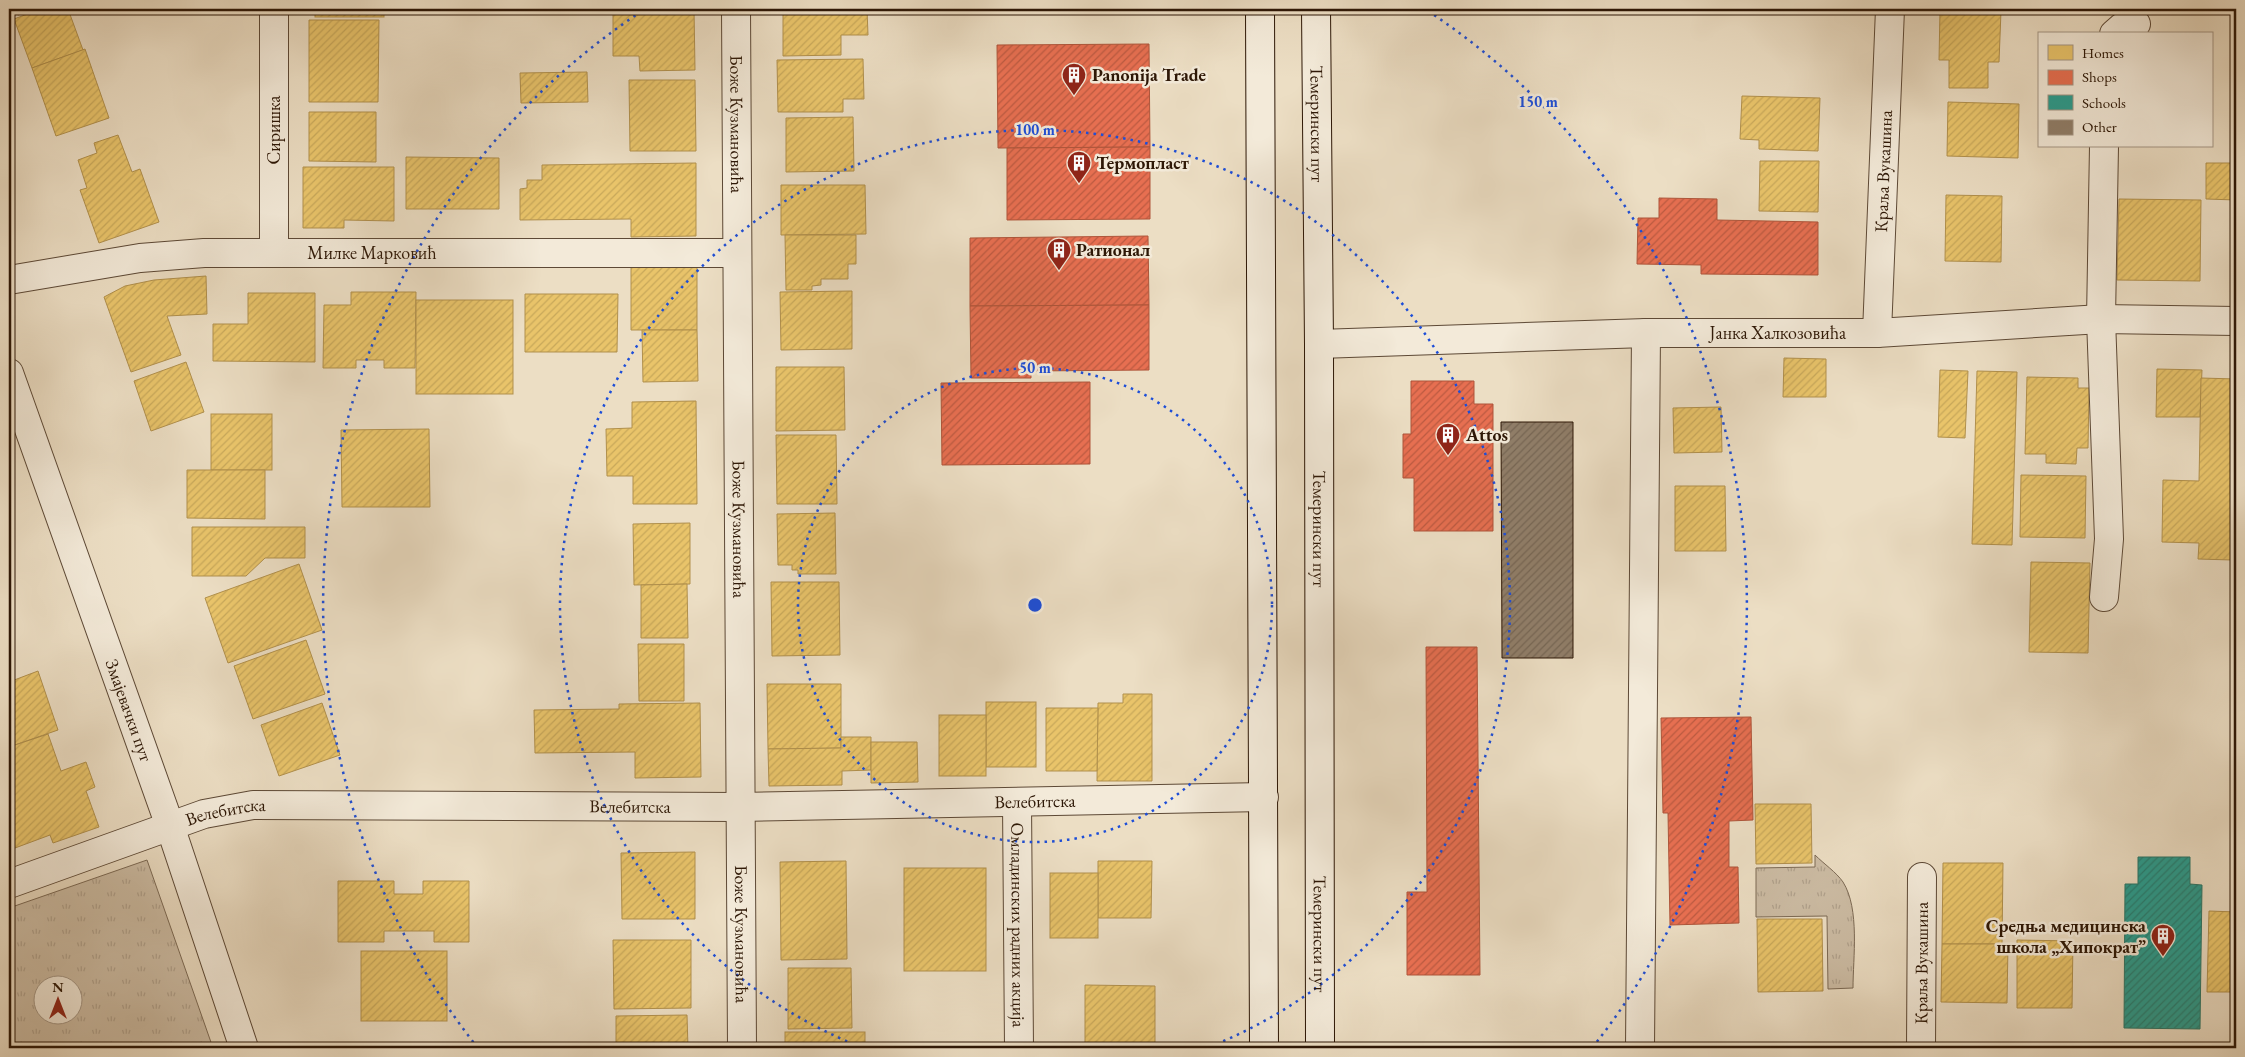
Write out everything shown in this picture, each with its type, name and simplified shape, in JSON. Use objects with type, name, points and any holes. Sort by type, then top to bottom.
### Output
[{"type":"street","name":"Сиришка","points":[[274,9],[274,252]]},
{"type":"street","name":"Боже Кузмановића","points":[[736,9],[742,1048]]},
{"type":"street","points":[[1260,9],[1264,1048]]},
{"type":"street","name":"Темерински пут","points":[[1316,9],[1319,344],[1320,1048]]},
{"type":"street","name":"Краља Вукашина","points":[[1877,333],[1890,9]]},
{"type":"street","points":[[2104,148],[2101,319],[2109,539],[2104,597]]},
{"type":"street","name":"Милке Марковић","points":[[9,280],[140,258],[204,253],[737,253]]},
{"type":"street","name":"Јанка Халкозовића","points":[[1319,344],[1646,333],[1877,333],[2101,319],[2236,321]]},
{"type":"street","points":[[1640,1048],[1646,333]]},
{"type":"street","name":"Змајевачки пут","points":[[9,373],[170,826],[244,1048]]},
{"type":"street","name":"Велебитска","points":[[9,884],[204,814],[253,805],[740,807],[1264,797]]},
{"type":"street","name":"Омладинских радних акција","points":[[1017,803],[1019,1048]]},
{"type":"street","name":"Краља Вукашина","points":[[1921,1048],[1922,876]]},
{"type":"green space","points":[[1815,855],[1843,882],[1852,906],[1854,919],[1853,988],[1828,989],[1827,916],[1756,917],[1756,868],[1815,867]]},
{"type":"green space","points":[[147,860],[213,1048],[9,1048],[9,908]]},
{"type":"building: Homes","points":[[16,9],[35,9],[18,15]]},
{"type":"building: Homes","points":[[41,9],[68,9],[83,50],[32,68],[14,19]]},
{"type":"building: Homes","points":[[315,9],[384,9],[384,17],[315,17]]},
{"type":"building: Homes","points":[[613,9],[694,9],[695,70],[640,71],[639,56],[613,56]]},
{"type":"building: Homes","points":[[783,9],[867,9],[868,35],[841,35],[841,55],[783,56]]},
{"type":"building: Homes","points":[[1940,10],[2001,11],[1999,62],[1988,62],[1988,88],[1949,88],[1949,60],[1939,60]]},
{"type":"building: Homes","points":[[309,20],[379,20],[378,102],[309,102]]},
{"type":"building: Homes","points":[[85,49],[109,118],[56,136],[32,68]]},
{"type":"building: Homes","points":[[863,59],[864,99],[843,99],[843,112],[778,112],[777,60]]},
{"type":"building: Homes","points":[[587,72],[588,102],[521,103],[520,73]]},
{"type":"building: Homes","points":[[629,80],[695,80],[696,151],[630,151]]},
{"type":"building: Homes","points":[[1742,96],[1820,98],[1818,151],[1759,149],[1759,140],[1740,139]]},
{"type":"building: Homes","points":[[1948,102],[2019,104],[2018,158],[1947,156]]},
{"type":"building: Homes","points":[[309,112],[376,112],[376,162],[309,161]]},
{"type":"building: Homes","points":[[853,117],[854,171],[786,172],[786,118]]},
{"type":"building: Homes","points":[[118,135],[132,172],[140,169],[159,222],[99,243],[80,190],[87,188],[78,160],[97,153],[94,143]]},
{"type":"building: Homes","points":[[406,157],[499,158],[499,209],[406,209]]},
{"type":"building: Homes","points":[[1760,161],[1819,161],[1818,212],[1759,211]]},
{"type":"building: Homes","points":[[696,163],[696,236],[631,237],[631,219],[520,220],[520,189],[527,188],[527,180],[542,180],[542,165]]},
{"type":"building: Homes","points":[[2206,163],[2236,163],[2236,200],[2206,199]]},
{"type":"building: Homes","points":[[303,167],[394,167],[394,221],[344,220],[344,228],[303,228]]},
{"type":"building: Homes","points":[[781,185],[865,185],[866,234],[781,235]]},
{"type":"building: Homes","points":[[1946,195],[2002,196],[2001,262],[1945,261]]},
{"type":"building: Homes","points":[[2119,199],[2201,200],[2200,281],[2117,280]]},
{"type":"building: Homes","points":[[785,235],[856,235],[856,264],[848,264],[848,279],[821,279],[821,285],[812,286],[812,290],[786,290]]},
{"type":"building: Homes","points":[[2231,239],[2236,240],[2236,281],[2231,281]]},
{"type":"building: Homes","points":[[697,263],[697,330],[631,330],[631,264]]},
{"type":"building: Homes","points":[[206,276],[207,314],[167,316],[181,355],[131,372],[104,297],[125,286],[154,280]]},
{"type":"building: Homes","points":[[852,291],[852,349],[781,350],[780,292]]},
{"type":"building: Homes","points":[[351,292],[416,292],[415,368],[384,368],[384,360],[356,360],[356,368],[323,368],[324,305],[351,305]]},
{"type":"building: Homes","points":[[248,293],[315,293],[315,362],[213,361],[213,324],[248,324]]},
{"type":"building: Homes","points":[[525,294],[618,294],[617,352],[525,352]]},
{"type":"building: Homes","points":[[416,300],[513,300],[513,394],[416,394]]},
{"type":"building: Homes","points":[[642,330],[697,330],[698,381],[643,382]]},
{"type":"building: Homes","points":[[1784,358],[1826,359],[1826,397],[1783,397]]},
{"type":"building: Homes","points":[[186,362],[204,412],[151,431],[134,381]]},
{"type":"building: Homes","points":[[776,367],[844,367],[845,430],[776,431]]},
{"type":"building: Homes","points":[[2157,369],[2202,370],[2200,417],[2156,417]]},
{"type":"building: Homes","points":[[1940,370],[1968,371],[1965,438],[1938,437]]},
{"type":"building: Homes","points":[[1977,371],[2017,372],[2012,545],[1972,544]]},
{"type":"building: Homes","points":[[2027,377],[2078,378],[2078,388],[2089,388],[2088,448],[2077,448],[2076,464],[2046,463],[2046,454],[2025,454]]},
{"type":"building: Homes","points":[[2201,378],[2236,379],[2236,452],[2234,452],[2232,560],[2198,559],[2199,543],[2162,542],[2163,480],[2199,481]]},
{"type":"building: Homes","points":[[696,401],[697,504],[633,504],[633,476],[607,476],[606,429],[632,428],[632,402]]},
{"type":"building: Homes","points":[[1721,407],[1722,452],[1674,453],[1673,408]]},
{"type":"building: Homes","points":[[211,414],[272,414],[272,470],[211,470]]},
{"type":"building: Homes","points":[[429,429],[430,507],[342,507],[341,430]]},
{"type":"building: Homes","points":[[776,435],[836,435],[837,504],[777,504]]},
{"type":"building: Homes","points":[[187,470],[265,470],[265,519],[187,518]]},
{"type":"building: Homes","points":[[2021,475],[2086,476],[2085,538],[2020,537]]},
{"type":"building: Homes","points":[[1675,486],[1725,486],[1726,551],[1675,551]]},
{"type":"building: Homes","points":[[835,513],[836,574],[798,574],[798,570],[792,570],[792,565],[778,565],[777,514]]},
{"type":"building: Homes","points":[[690,523],[690,584],[634,585],[633,524]]},
{"type":"building: Homes","points":[[192,527],[305,527],[305,558],[265,558],[246,576],[192,576]]},
{"type":"building: Homes","points":[[2031,562],[2090,563],[2088,653],[2029,652]]},
{"type":"building: Homes","points":[[299,564],[322,630],[228,663],[205,598]]},
{"type":"building: Homes","points":[[771,582],[839,582],[840,655],[772,656]]},
{"type":"building: Homes","points":[[687,584],[688,638],[641,638],[641,585]]},
{"type":"building: Homes","points":[[306,640],[325,694],[253,719],[234,666]]},
{"type":"building: Homes","points":[[638,644],[684,644],[684,701],[639,701]]},
{"type":"building: Homes","points":[[38,671],[58,730],[9,747],[9,682]]},
{"type":"building: Homes","points":[[767,684],[841,684],[841,748],[768,749]]},
{"type":"building: Homes","points":[[1123,694],[1152,694],[1152,781],[1097,781],[1098,703],[1123,703]]},
{"type":"building: Homes","points":[[986,702],[1036,702],[1036,767],[986,767]]},
{"type":"building: Homes","points":[[322,703],[340,755],[279,776],[261,725]]},
{"type":"building: Homes","points":[[700,703],[701,777],[635,778],[635,752],[535,753],[534,710],[619,709],[619,704]]},
{"type":"building: Homes","points":[[1046,708],[1098,708],[1097,771],[1046,771]]},
{"type":"building: Homes","points":[[939,715],[986,715],[986,776],[939,776]]},
{"type":"building: Homes","points":[[48,734],[61,771],[86,762],[95,787],[86,791],[99,827],[53,843],[50,835],[15,848],[9,831],[9,747]]},
{"type":"building: Homes","points":[[841,737],[871,737],[871,770],[842,771],[842,785],[769,786],[768,749],[841,748]]},
{"type":"building: Homes","points":[[871,742],[917,742],[918,782],[871,783]]},
{"type":"building: Homes","points":[[1755,804],[1811,804],[1812,863],[1756,864]]},
{"type":"building: Homes","points":[[695,852],[695,919],[622,919],[621,853]]},
{"type":"building: Homes","points":[[846,861],[847,959],[781,960],[780,862]]},
{"type":"building: Homes","points":[[1098,861],[1152,861],[1151,918],[1098,918]]},
{"type":"building: Homes","points":[[1943,863],[2003,863],[2002,944],[1942,944]]},
{"type":"building: Homes","points":[[904,868],[986,868],[986,971],[904,971]]},
{"type":"building: Homes","points":[[1050,873],[1098,873],[1098,938],[1050,938]]},
{"type":"building: Homes","points":[[338,881],[394,881],[394,894],[423,894],[423,881],[469,881],[469,942],[434,942],[434,931],[384,931],[384,942],[338,942]]},
{"type":"building: Homes","points":[[2209,911],[2236,912],[2236,992],[2207,992]]},
{"type":"building: Homes","points":[[1757,919],[1822,919],[1823,991],[1758,992]]},
{"type":"building: Homes","points":[[613,940],[691,940],[691,1008],[614,1009]]},
{"type":"building: Homes","points":[[2017,940],[2073,941],[2072,1008],[2017,1008]]},
{"type":"building: Homes","points":[[1942,944],[2008,944],[2007,1003],[1941,1002]]},
{"type":"building: Homes","points":[[361,951],[447,951],[447,1021],[361,1021]]},
{"type":"building: Homes","points":[[788,968],[851,968],[852,1028],[788,1029]]},
{"type":"building: Homes","points":[[1085,985],[1155,986],[1155,1048],[1085,1048]]},
{"type":"building: Homes","points":[[687,1015],[688,1048],[616,1048],[616,1016]]},
{"type":"building: Homes","points":[[785,1032],[865,1032],[865,1048],[785,1048]]},
{"type":"building: Homes","points":[[951,1046],[990,1046],[990,1048],[951,1048]]},
{"type":"building: Shops","name":"Panonija Trade","points":[[1149,44],[1150,147],[998,148],[997,45]]},
{"type":"building: Shops","name":"Термопласт","points":[[1150,147],[1150,219],[1007,220],[1007,148]]},
{"type":"building: Shops","points":[[1659,198],[1717,199],[1717,220],[1818,222],[1818,275],[1701,274],[1701,265],[1637,264],[1638,218],[1659,218]]},
{"type":"building: Shops","name":"Ратионал","points":[[1148,236],[1149,305],[970,306],[970,238]]},
{"type":"building: Shops","points":[[1149,305],[1149,370],[1031,371],[1031,378],[971,378],[970,306]]},
{"type":"building: Shops","name":"Attos","points":[[1411,381],[1474,381],[1474,404],[1493,404],[1493,531],[1414,531],[1414,478],[1403,478],[1403,434],[1411,434]]},
{"type":"building: Shops","points":[[1090,382],[1090,464],[942,465],[941,383]]},
{"type":"building: Shops","points":[[1426,647],[1477,647],[1480,975],[1407,975],[1407,892],[1427,892]]},
{"type":"building: Shops","points":[[1751,717],[1753,820],[1729,821],[1729,867],[1738,867],[1739,923],[1670,925],[1668,813],[1663,813],[1661,718]]},
{"type":"building: Schools","name":"Средња медицинска школа „Хипократ”","points":[[2138,857],[2190,857],[2190,884],[2202,885],[2200,1029],[2124,1028],[2125,884],[2138,884]]},
{"type":"building: Other","points":[[1501,422],[1573,422],[1573,658],[1502,658]]},
{"type":"place","name":"Panonija Trade","points":[[1074,96]]},
{"type":"place","name":"Термопласт","points":[[1079,184]]},
{"type":"place","name":"Ратионал","points":[[1059,271]]},
{"type":"place","name":"Attos","points":[[1448,456]]},
{"type":"place","name":"Средња медицинска школа „Хипократ”","points":[[2163,957]]}]
